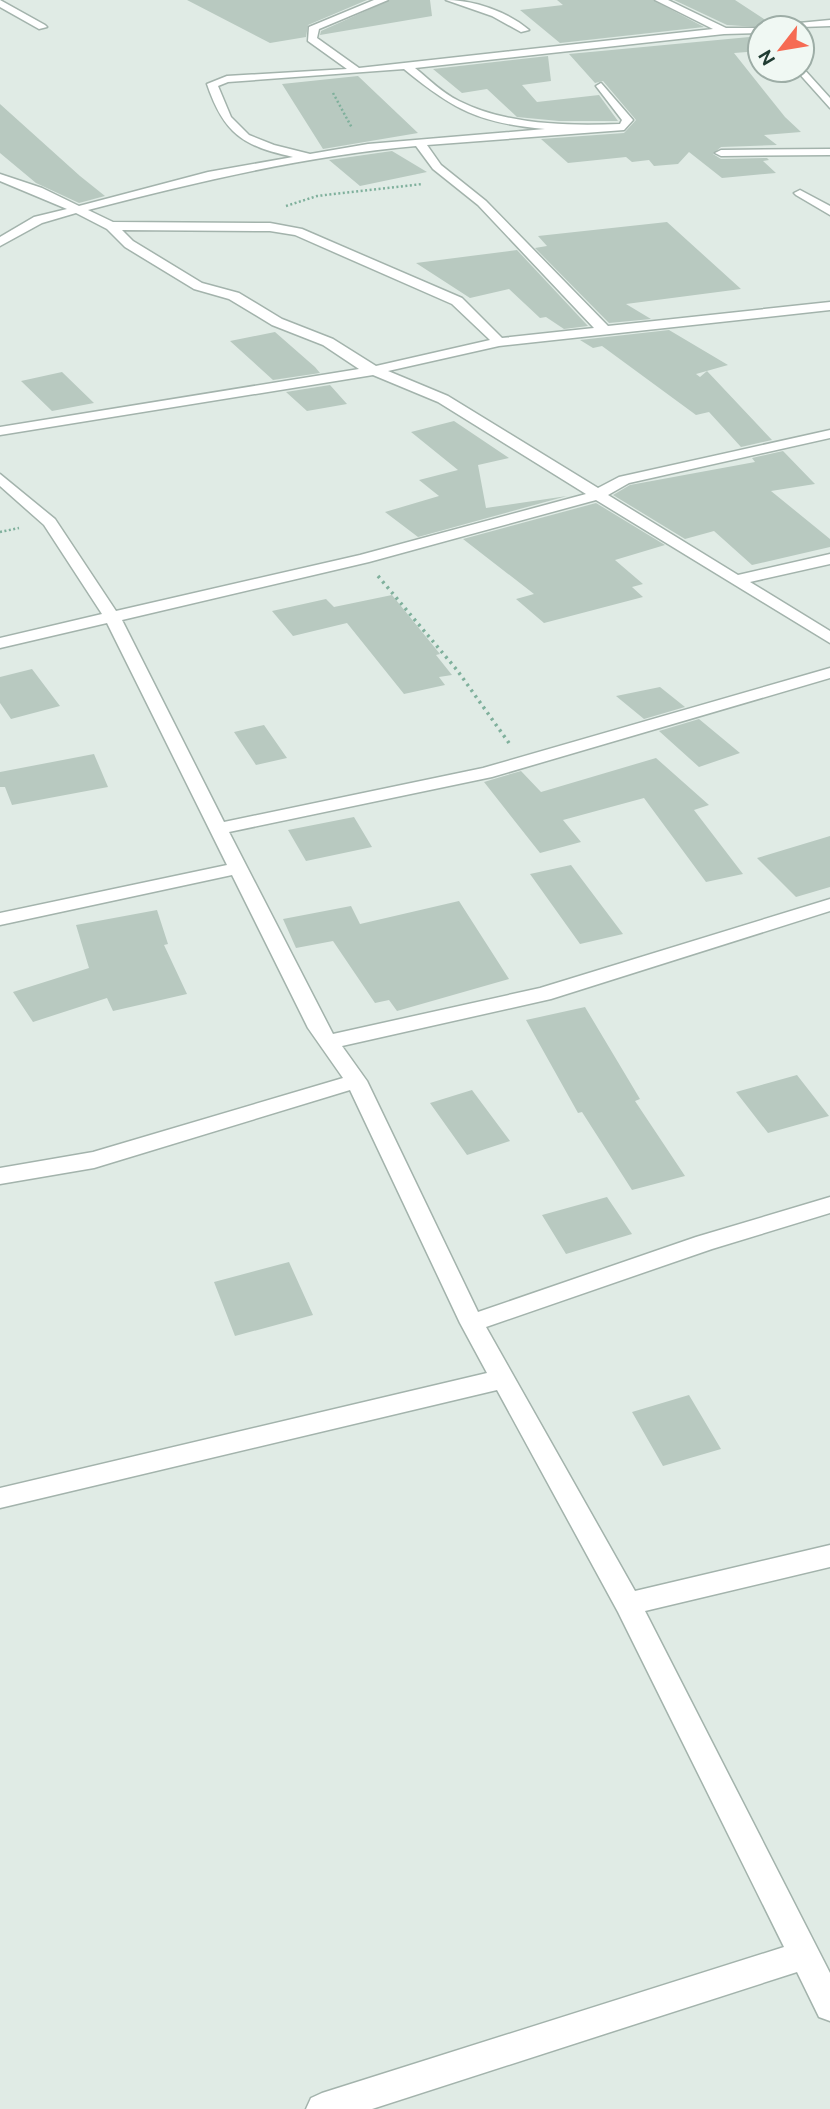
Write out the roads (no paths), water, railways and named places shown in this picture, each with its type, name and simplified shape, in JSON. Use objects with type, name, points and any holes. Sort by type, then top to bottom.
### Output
[{"type":"street","points":[[358,71],[317,45],[312,39],[314,27],[383,0]]},
{"type":"street","points":[[451,0],[495,14],[524,30]]},
{"type":"street","points":[[660,0],[724,31]]},
{"type":"street","points":[[0,3],[42,27]]},
{"type":"street","points":[[306,156],[246,139],[218,107],[212,84],[227,79],[358,71],[746,30]]},
{"type":"street","points":[[407,66],[453,103],[471,110],[580,130]]},
{"type":"street","points":[[813,84],[830,105]]},
{"type":"street","points":[[0,242],[38,220],[208,175],[306,156],[368,147],[624,127],[628,120],[601,86]]},
{"type":"street","points":[[420,144],[437,167],[458,181],[603,329]]},
{"type":"street","points":[[721,153],[787,155],[830,152]]},
{"type":"street","points":[[0,177],[81,209],[111,226],[130,244],[198,286],[234,296],[277,323],[328,342],[361,365],[443,399],[535,453],[597,495],[830,638]]},
{"type":"street","points":[[800,193],[830,211]]},
{"type":"street","points":[[111,226],[270,226],[324,241],[457,301],[499,342]]},
{"type":"street","points":[[0,431],[377,370],[499,342],[830,306]]},
{"type":"street","points":[[0,643],[363,559],[597,495],[624,480],[830,434]]},
{"type":"street","points":[[0,478],[50,522],[112,617],[328,1042],[356,1081],[472,1323],[628,1604],[830,2006]]},
{"type":"street","points":[[735,580],[830,559]]},
{"type":"street","points":[[219,829],[524,763],[830,673]]},
{"type":"street","points":[[0,919],[239,868]]},
{"type":"street","points":[[328,1042],[544,994],[830,905]]},
{"type":"street","points":[[0,1176],[94,1160],[356,1081]]},
{"type":"street","points":[[472,1323],[704,1243],[830,1205]]},
{"type":"street","points":[[0,1498],[502,1379]]},
{"type":"street","points":[[628,1604],[830,1556]]},
{"type":"street","points":[[322,2109],[804,1955]]}]
